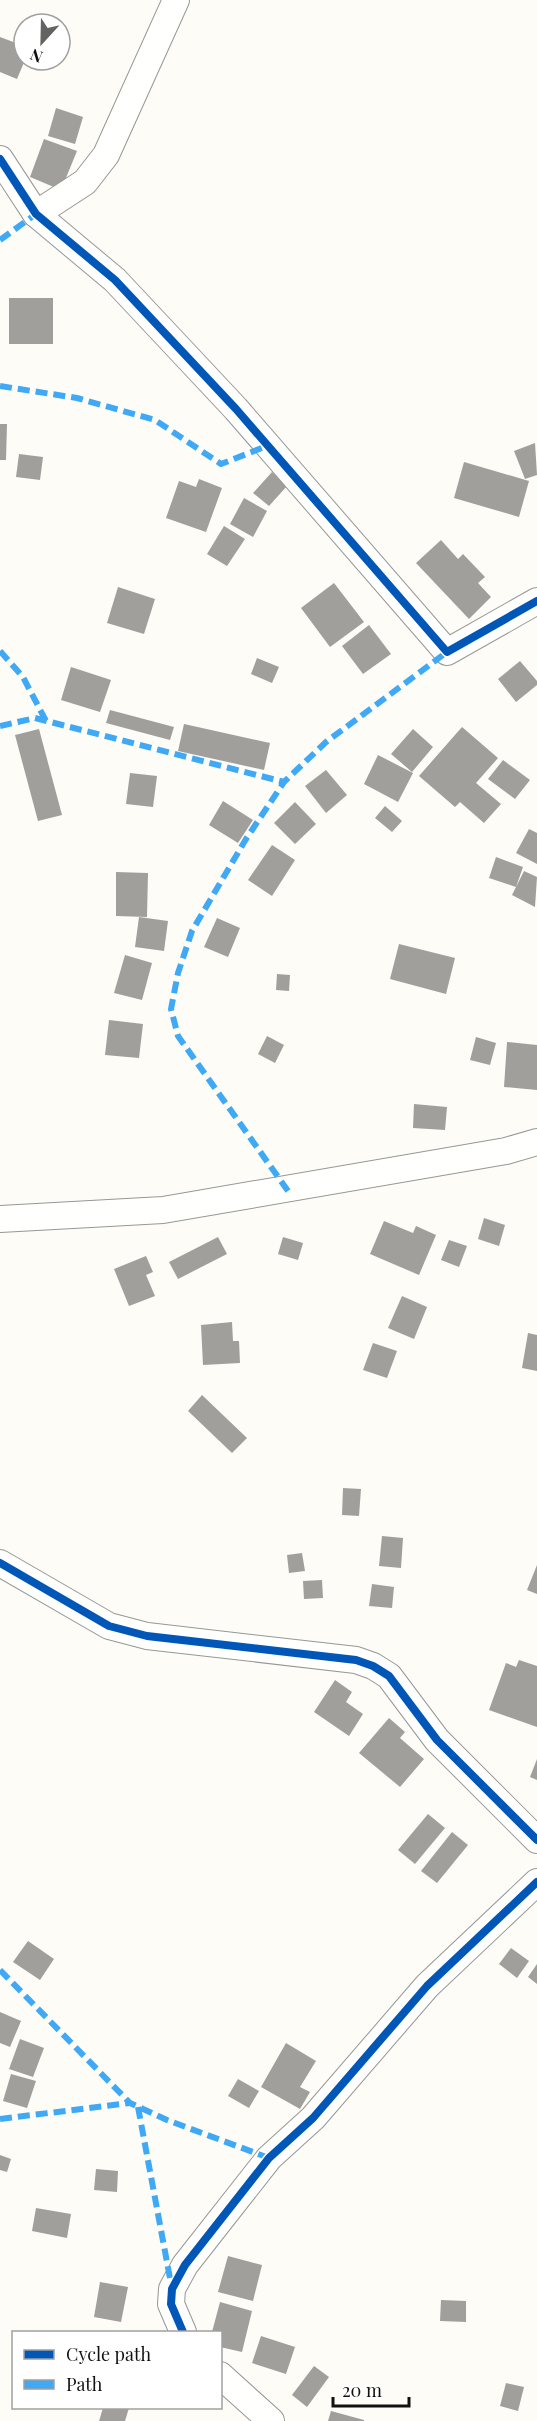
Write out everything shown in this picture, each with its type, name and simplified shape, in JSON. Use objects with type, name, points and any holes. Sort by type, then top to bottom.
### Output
[{"type":"street","points":[[36,214],[85,182],[106,155],[176,0]]},
{"type":"street","points":[[0,159],[36,214],[115,280],[236,409],[447,652],[537,601]]},
{"type":"street","points":[[0,1219],[163,1210],[506,1151],[537,1142]]},
{"type":"street","points":[[0,1563],[109,1626],[147,1636],[356,1660],[374,1666],[389,1676],[437,1740],[537,1840]]},
{"type":"street","points":[[183,2331],[171,2304],[172,2289],[185,2265],[269,2158],[313,2118],[427,1986],[537,1882]]},
{"type":"street","points":[[222,2377],[271,2421]]},
{"type":"building","points":[[0,37],[12,42],[12,72],[20,72],[17,79],[0,72]]},
{"type":"building","points":[[56,108],[83,117],[75,144],[48,136]]},
{"type":"building","points":[[44,139],[77,151],[61,190],[30,177]]},
{"type":"building","points":[[9,298],[53,298],[53,344],[9,344]]},
{"type":"building","points":[[0,424],[7,424],[6,460],[0,460]]},
{"type":"building","points":[[535,443],[537,475],[525,479],[514,451]]},
{"type":"building","points":[[19,454],[43,457],[40,480],[16,477]]},
{"type":"building","points":[[464,462],[529,481],[519,517],[454,498]]},
{"type":"building","points":[[272,472],[287,486],[269,506],[253,493]]},
{"type":"building","points":[[199,479],[222,488],[206,532],[166,518],[179,481],[196,487]]},
{"type":"building","points":[[244,498],[267,511],[253,537],[230,524]]},
{"type":"building","points":[[224,526],[245,539],[227,566],[207,554]]},
{"type":"building","points":[[441,540],[458,559],[463,554],[485,577],[478,583],[491,597],[469,619],[416,563]]},
{"type":"building","points":[[334,583],[364,622],[330,647],[301,608]]},
{"type":"building","points":[[118,587],[155,599],[144,634],[107,623]]},
{"type":"building","points":[[369,625],[391,654],[363,674],[342,646]]},
{"type":"building","points":[[257,658],[279,667],[272,683],[251,674]]},
{"type":"building","points":[[520,661],[537,681],[537,685],[516,702],[498,679]]},
{"type":"building","points":[[71,667],[111,680],[100,712],[61,700]]},
{"type":"building","points":[[110,710],[174,727],[170,740],[106,723]]},
{"type":"building","points":[[184,724],[270,743],[264,770],[178,751]]},
{"type":"building","points":[[462,727],[498,758],[476,783],[501,804],[484,823],[460,802],[455,807],[419,776]]},
{"type":"building","points":[[39,729],[62,815],[38,821],[15,735]]},
{"type":"building","points":[[413,729],[433,747],[412,772],[391,754]]},
{"type":"building","points":[[378,755],[413,773],[398,802],[364,784]]},
{"type":"building","points":[[503,760],[530,780],[515,799],[488,779]]},
{"type":"building","points":[[326,770],[347,795],[326,813],[305,786]]},
{"type":"building","points":[[130,773],[157,776],[153,807],[126,804]]},
{"type":"building","points":[[223,801],[253,820],[238,843],[209,825]]},
{"type":"building","points":[[295,802],[316,824],[295,844],[274,823]]},
{"type":"building","points":[[385,806],[402,821],[392,832],[375,818]]},
{"type":"building","points":[[529,829],[537,833],[537,864],[516,853]]},
{"type":"building","points":[[272,845],[295,860],[272,896],[248,880]]},
{"type":"building","points":[[496,857],[523,867],[516,887],[489,878]]},
{"type":"building","points":[[524,871],[537,877],[535,907],[512,895]]},
{"type":"building","points":[[116,872],[148,873],[147,917],[116,916]]},
{"type":"building","points":[[139,917],[168,921],[164,951],[135,947]]},
{"type":"building","points":[[217,918],[240,928],[228,957],[204,947]]},
{"type":"building","points":[[399,944],[455,958],[446,994],[390,979]]},
{"type":"building","points":[[125,955],[152,963],[142,1000],[114,993]]},
{"type":"building","points":[[277,974],[290,975],[289,991],[276,990]]},
{"type":"building","points":[[109,1020],[143,1024],[139,1058],[105,1055]]},
{"type":"building","points":[[267,1036],[284,1045],[275,1063],[258,1054]]},
{"type":"building","points":[[476,1037],[496,1043],[490,1065],[470,1060]]},
{"type":"building","points":[[507,1042],[537,1045],[537,1090],[504,1087]]},
{"type":"building","points":[[414,1104],[447,1107],[445,1130],[413,1128]]},
{"type":"building","points":[[484,1218],[505,1225],[499,1246],[478,1239]]},
{"type":"building","points":[[384,1221],[413,1233],[416,1226],[436,1235],[419,1275],[370,1254]]},
{"type":"building","points":[[218,1237],[227,1254],[178,1279],[169,1262]]},
{"type":"building","points":[[283,1237],[303,1243],[298,1260],[278,1254]]},
{"type":"building","points":[[449,1240],[467,1246],[459,1267],[441,1260]]},
{"type":"building","points":[[146,1256],[153,1272],[146,1275],[155,1296],[129,1306],[114,1269]]},
{"type":"building","points":[[402,1296],[427,1307],[414,1339],[388,1328]]},
{"type":"building","points":[[232,1322],[233,1341],[239,1341],[240,1363],[203,1365],[201,1325]]},
{"type":"building","points":[[528,1333],[537,1335],[537,1371],[522,1368]]},
{"type":"building","points":[[373,1343],[397,1351],[387,1378],[363,1370]]},
{"type":"building","points":[[202,1395],[247,1438],[232,1453],[188,1411]]},
{"type":"building","points":[[343,1488],[361,1489],[359,1516],[342,1515]]},
{"type":"building","points":[[382,1536],[403,1538],[401,1568],[379,1566]]},
{"type":"building","points":[[302,1553],[305,1571],[289,1573],[287,1555]]},
{"type":"building","points":[[537,1565],[537,1594],[527,1590]]},
{"type":"building","points":[[322,1580],[323,1598],[304,1599],[303,1581]]},
{"type":"building","points":[[372,1584],[394,1587],[392,1608],[369,1606]]},
{"type":"building","points":[[519,1660],[537,1666],[537,1727],[489,1710],[506,1663],[516,1667]]},
{"type":"building","points":[[335,1680],[352,1692],[346,1702],[363,1714],[349,1736],[314,1712]]},
{"type":"building","points":[[389,1718],[405,1732],[400,1738],[424,1759],[400,1787],[359,1753]]},
{"type":"building","points":[[537,1759],[537,1780],[530,1777]]},
{"type":"building","points":[[428,1814],[445,1828],[415,1864],[398,1850]]},
{"type":"building","points":[[452,1832],[468,1845],[437,1883],[421,1871]]},
{"type":"building","points":[[28,1941],[54,1959],[40,1980],[13,1962]]},
{"type":"building","points":[[511,1948],[529,1961],[517,1978],[499,1964]]},
{"type":"building","points":[[537,1964],[537,1984],[528,1977]]},
{"type":"building","points":[[0,2012],[21,2021],[10,2047],[0,2043]]},
{"type":"building","points":[[20,2039],[44,2048],[33,2077],[9,2069]]},
{"type":"building","points":[[286,2043],[316,2061],[300,2087],[310,2092],[300,2109],[261,2087]]},
{"type":"building","points":[[11,2074],[36,2081],[27,2108],[3,2101]]},
{"type":"building","points":[[238,2079],[259,2091],[249,2108],[228,2096]]},
{"type":"building","points":[[0,2155],[11,2159],[7,2172],[0,2170]]},
{"type":"building","points":[[96,2169],[118,2171],[117,2192],[94,2190]]},
{"type":"building","points":[[36,2208],[71,2214],[67,2238],[32,2231]]},
{"type":"building","points":[[228,2256],[262,2265],[253,2301],[218,2292]]},
{"type":"building","points":[[100,2282],[128,2287],[121,2322],[94,2317]]},
{"type":"building","points":[[441,2300],[466,2301],[466,2322],[440,2321]]},
{"type":"building","points":[[220,2302],[252,2311],[242,2352],[222,2347],[222,2331],[212,2331]]},
{"type":"building","points":[[261,2336],[295,2347],[286,2374],[252,2363]]},
{"type":"building","points":[[314,2366],[329,2377],[307,2407],[292,2395]]},
{"type":"building","points":[[506,2383],[524,2387],[518,2411],[500,2406]]},
{"type":"building","points":[[103,2409],[129,2409],[125,2421],[99,2421]]},
{"type":"building","points":[[331,2411],[364,2420],[364,2421],[328,2421]]},
{"type":"marked path","points":[[0,240],[36,214]]},
{"type":"marked path","points":[[0,386],[77,398],[155,420],[221,464],[267,446]]},
{"type":"marked path","points":[[0,651],[23,677],[46,721]]},
{"type":"marked path","points":[[288,1191],[178,1036],[171,1009],[178,973],[192,931],[246,839],[284,782],[326,742],[447,652]]},
{"type":"marked path","points":[[0,726],[35,718],[284,782]]},
{"type":"marked path","points":[[0,1970],[130,2103],[167,2120],[269,2158]]},
{"type":"marked path","points":[[0,2119],[130,2103]]},
{"type":"marked path","points":[[138,2107],[172,2289]]},
{"type":"cycle path","points":[[0,159],[36,214],[115,280],[236,409],[447,652],[537,601]]},
{"type":"cycle path","points":[[0,1563],[109,1626],[147,1636],[356,1660],[373,1666],[389,1676],[437,1740],[537,1840]]},
{"type":"cycle path","points":[[183,2331],[171,2304],[172,2289],[185,2265],[269,2158],[313,2118],[427,1986],[537,1882]]}]
